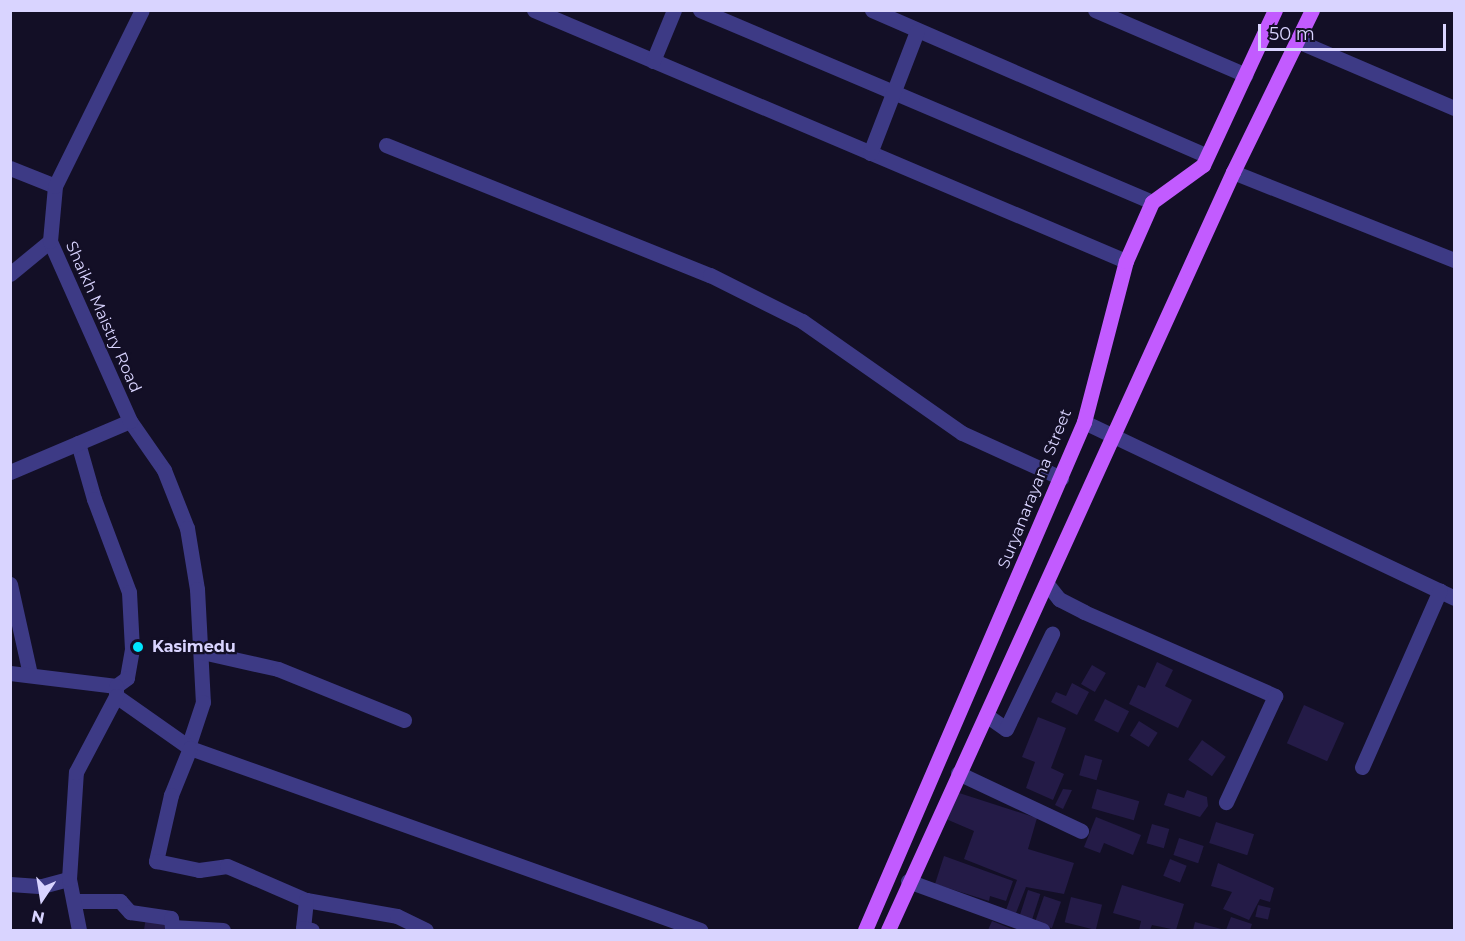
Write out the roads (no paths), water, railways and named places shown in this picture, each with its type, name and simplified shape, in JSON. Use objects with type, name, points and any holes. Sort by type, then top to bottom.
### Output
[{"type":"main road","points":[[1152,202],[1203,165],[1275,10]]},
{"type":"main road","points":[[888,930],[958,773],[1048,585],[1112,437],[1233,172],[1300,42],[1312,10]]},
{"type":"main road","name":"Suryanarayana Street","points":[[865,930],[1084,422],[1126,261],[1152,202]]},
{"type":"street","name":"Shaikh Maistry Road","points":[[142,10],[55,186],[50,241],[129,421],[164,470],[187,528],[202,652],[203,702],[171,795],[156,861],[199,870],[227,866],[306,900]]},
{"type":"street","points":[[534,10],[1126,261]]},
{"type":"street","points":[[653,61],[674,10]]},
{"type":"street","points":[[700,10],[1152,202]]},
{"type":"street","points":[[872,10],[1207,156]]},
{"type":"street","points":[[1095,10],[1246,75]]},
{"type":"street","points":[[870,153],[917,31]]},
{"type":"street","points":[[1300,42],[1455,108]]},
{"type":"street","points":[[386,145],[710,275],[802,321],[962,433],[1061,478]]},
{"type":"street","points":[[10,168],[55,186]]},
{"type":"street","points":[[1233,172],[1455,260]]},
{"type":"street","points":[[10,274],[50,241]]},
{"type":"street","points":[[10,472],[129,421]]},
{"type":"street","points":[[1084,422],[1455,598]]},
{"type":"street","points":[[78,443],[94,499],[129,591],[132,649],[127,678],[116,691],[76,772],[69,879],[80,930]]},
{"type":"street","points":[[10,584],[30,675]]},
{"type":"street","points":[[1048,585],[1059,599],[1123,630],[1275,696],[1226,802]]},
{"type":"street","points":[[1362,767],[1440,590]]},
{"type":"street","points":[[987,716],[1006,729],[1052,634]]},
{"type":"street","points":[[202,652],[278,669],[404,720]]},
{"type":"street","points":[[10,673],[116,691],[189,746],[700,930]]},
{"type":"street","points":[[958,773],[1081,831]]},
{"type":"street","points":[[10,884],[42,886],[69,879]]},
{"type":"street","points":[[908,881],[1041,930]]},
{"type":"street","points":[[312,930],[303,928],[306,900],[397,916],[426,930]]},
{"type":"street","points":[[75,901],[120,901],[130,912],[171,918],[172,927],[223,930]]},
{"type":"place","name":"Kasimedu","points":[[138,647]]}]
